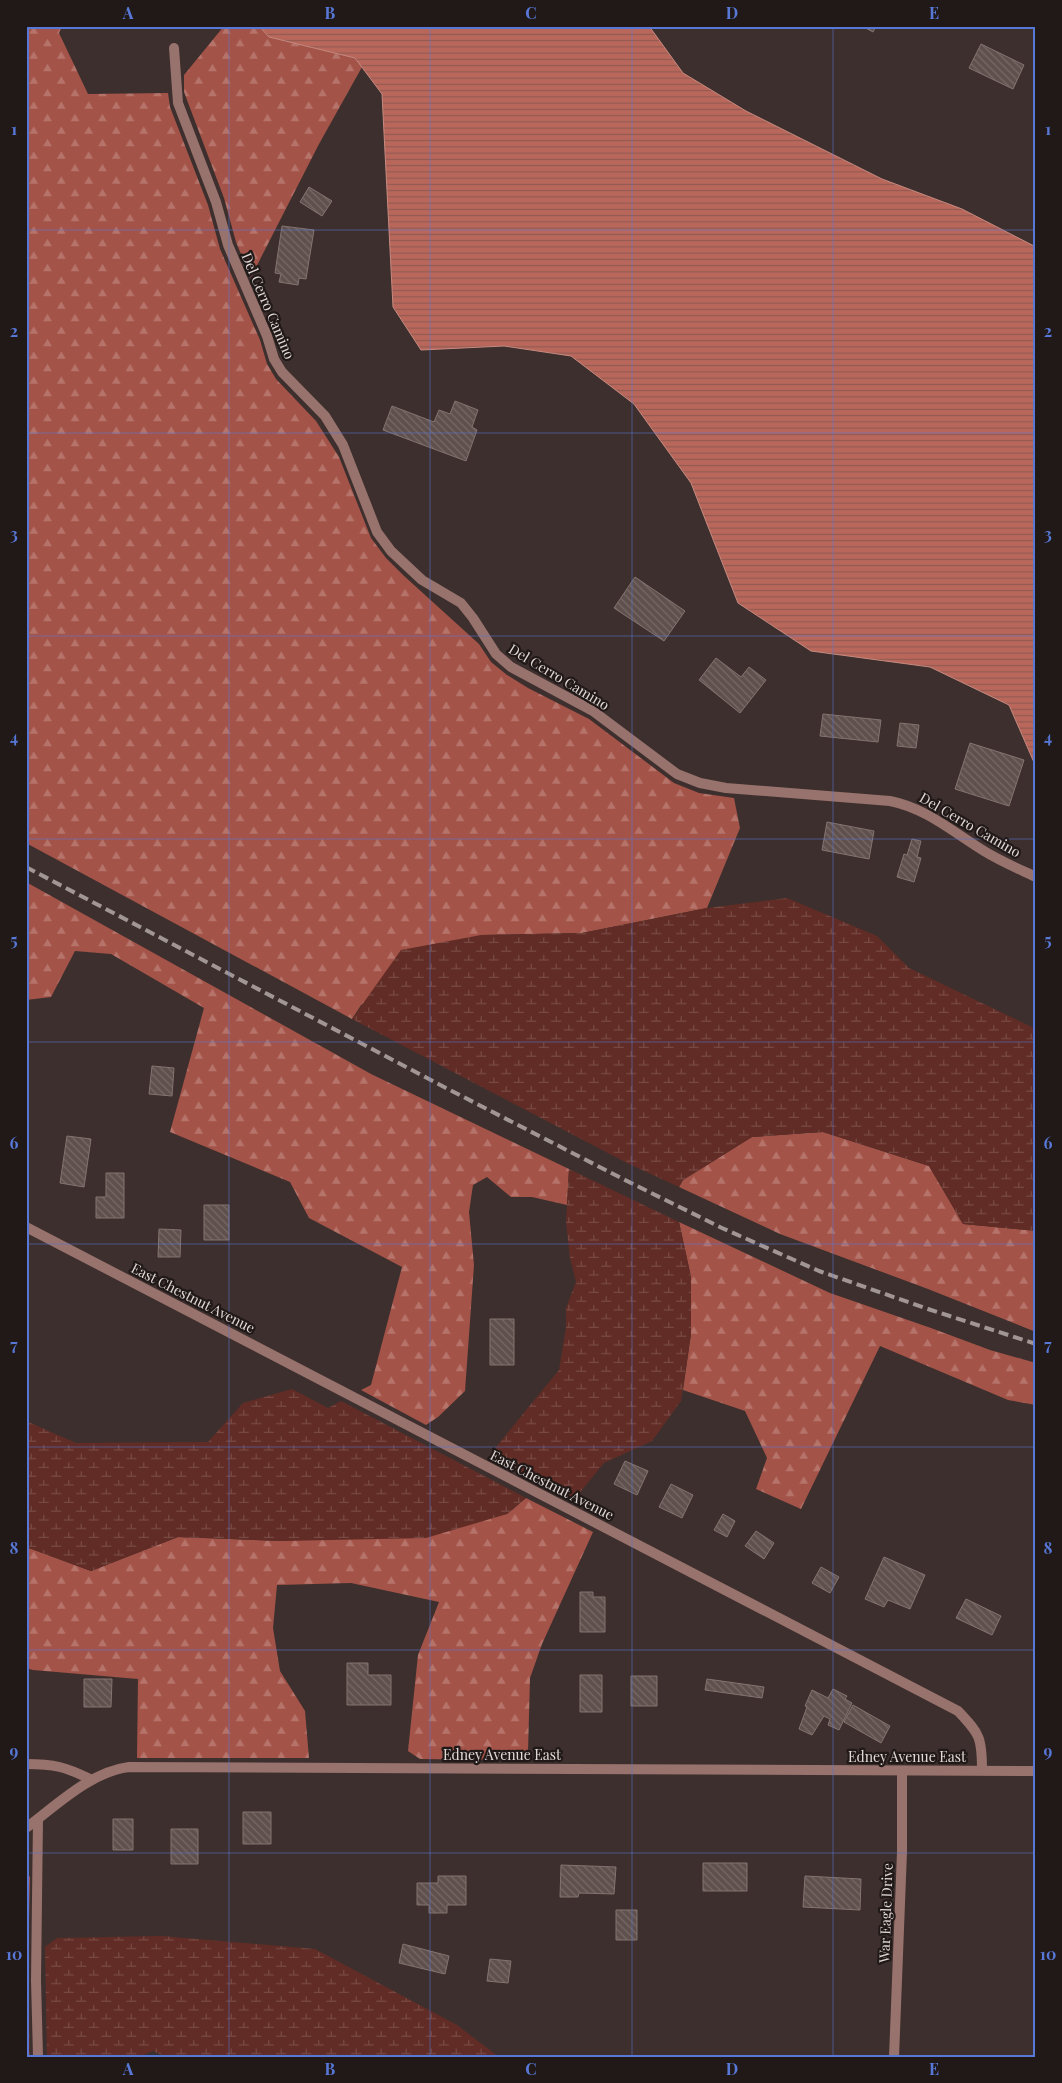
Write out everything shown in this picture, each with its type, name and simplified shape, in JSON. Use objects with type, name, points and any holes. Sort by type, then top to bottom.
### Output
[{"type":"street","name":"Del Cerro Camino","points":[[174,48],[178,103],[216,202],[228,245],[267,336],[274,358],[282,372],[325,416],[343,445],[377,532],[391,551],[422,580],[461,603],[496,654],[511,667],[593,711],[677,774],[700,783],[726,788],[908,804],[922,811],[986,853],[1036,877]]},
{"type":"street","name":"East Chestnut Avenue","points":[[26,1227],[958,1711],[977,1731],[982,1750],[982,1770]]},
{"type":"street","points":[[26,1764],[48,1764],[67,1768],[90,1779]]},
{"type":"street","name":"Edney Avenue East","points":[[26,1828],[90,1779],[108,1772],[129,1768],[982,1770]]},
{"type":"street","points":[[982,1770],[1036,1771]]},
{"type":"street","name":"War Eagle Drive","points":[[894,2057],[902,1852],[902,1771]]},
{"type":"street","points":[[38,1820],[36,1980],[38,2057]]},
{"type":"green space","points":[[26,26],[62,26],[59,33],[88,94],[168,93],[170,107],[208,205],[220,249],[260,340],[267,364],[276,379],[316,421],[339,457],[371,538],[386,558],[479,644],[491,662],[507,675],[528,688],[589,719],[674,783],[699,793],[734,798],[740,828],[707,908],[582,933],[481,935],[361,1005],[352,1019],[26,843]]},
{"type":"green space","points":[[224,26],[259,26],[269,37],[355,58],[362,67],[319,144],[251,277],[253,283],[236,242],[224,198],[184,92],[184,75]]},
{"type":"green space","points":[[26,882],[371,1074],[569,1169],[567,1205],[532,1197],[511,1197],[487,1177],[473,1185],[469,1212],[474,1265],[465,1391],[438,1417],[426,1425],[361,1390],[371,1385],[402,1267],[309,1218],[290,1182],[170,1132],[204,1008],[111,954],[75,951],[51,997],[26,1000]]},
{"type":"green space","points":[[787,898],[877,936],[909,968],[1036,1029],[1036,1231],[963,1224],[929,1166],[823,1132],[752,1137],[683,1180],[679,1187],[627,1163],[352,1019],[401,950],[481,935],[582,933],[707,908]]},
{"type":"green space","points":[[823,1132],[929,1166],[963,1224],[1036,1231],[1036,1332],[928,1289],[780,1234],[679,1187],[683,1180],[752,1137]]},
{"type":"green space","points":[[569,1169],[679,1222],[691,1277],[691,1334],[681,1401],[652,1441],[604,1463],[573,1501],[492,1459],[496,1447],[559,1370],[566,1327],[566,1308],[576,1282],[570,1258],[566,1222]]},
{"type":"green space","points":[[679,1222],[830,1293],[990,1350],[1036,1363],[1036,1405],[1008,1400],[880,1346],[801,1509],[756,1489],[767,1458],[745,1411],[683,1390],[691,1334],[691,1277]]},
{"type":"green space","points":[[292,1389],[328,1408],[341,1401],[526,1498],[507,1514],[426,1538],[283,1541],[178,1537],[91,1571],[26,1547],[26,1421],[76,1443],[208,1442],[243,1403]]},
{"type":"green space","points":[[526,1498],[593,1532],[542,1644],[530,1678],[528,1752],[504,1760],[420,1759],[408,1751],[418,1655],[439,1602],[351,1583],[277,1585],[273,1628],[280,1671],[305,1711],[309,1758],[137,1758],[138,1679],[26,1668],[26,1547],[91,1571],[178,1537],[283,1541],[507,1514]]},
{"type":"green space","points":[[26,1873],[30,1877],[28,1958],[26,1959]]},
{"type":"green space","points":[[161,1936],[315,1949],[457,2025],[499,2057],[166,2057],[153,2051],[139,2057],[47,2057],[45,1947],[57,1938]]},
{"type":"green space","points":[[28,1958],[30,2057],[26,2057],[26,1959]]},
{"type":"shaded area","points":[[259,26],[649,26],[683,73],[746,111],[882,179],[962,209],[1036,247],[1036,767],[1009,705],[930,667],[811,651],[738,603],[691,483],[634,404],[571,356],[504,346],[421,350],[393,307],[382,94],[355,58],[269,37]]},
{"type":"building","points":[[862,26],[876,26],[873,32]]},
{"type":"building","points":[[981,44],[1024,65],[1013,89],[969,68]]},
{"type":"building","points":[[309,187],[332,201],[322,216],[300,202]]},
{"type":"building","points":[[282,226],[314,230],[306,279],[299,278],[298,285],[279,282],[281,274],[275,273]]},
{"type":"building","points":[[455,401],[478,410],[472,427],[477,430],[466,461],[383,430],[392,406],[434,422],[439,410],[450,414]]},
{"type":"building","points":[[635,577],[685,611],[664,641],[614,608]]},
{"type":"building","points":[[716,658],[741,677],[749,667],[766,680],[740,713],[699,680]]},
{"type":"building","points":[[823,714],[881,720],[878,742],[820,736]]},
{"type":"building","points":[[900,723],[919,725],[916,748],[897,746]]},
{"type":"building","points":[[970,743],[1024,760],[1009,806],[955,789]]},
{"type":"building","points":[[827,822],[874,831],[869,859],[822,850]]},
{"type":"building","points":[[912,839],[921,841],[917,857],[921,858],[914,882],[897,877],[904,854],[907,855]]},
{"type":"building","points":[[152,1066],[174,1068],[172,1096],[149,1094]]},
{"type":"building","points":[[67,1136],[91,1139],[84,1187],[60,1183]]},
{"type":"building","points":[[106,1173],[124,1173],[124,1218],[96,1218],[96,1197],[106,1197]]},
{"type":"building","points":[[204,1205],[229,1205],[229,1240],[204,1240]]},
{"type":"building","points":[[159,1229],[181,1230],[180,1257],[158,1257]]},
{"type":"building","points":[[490,1319],[514,1319],[514,1365],[490,1365]]},
{"type":"building","points":[[625,1461],[648,1471],[637,1495],[614,1484]]},
{"type":"building","points":[[671,1484],[693,1495],[682,1518],[659,1507]]},
{"type":"building","points":[[723,1514],[735,1521],[727,1537],[714,1530]]},
{"type":"building","points":[[756,1531],[774,1543],[764,1559],[745,1546]]},
{"type":"building","points":[[884,1557],[925,1575],[910,1609],[888,1600],[884,1607],[865,1599]]},
{"type":"building","points":[[821,1567],[839,1577],[830,1593],[812,1583]]},
{"type":"building","points":[[580,1592],[593,1592],[593,1597],[605,1597],[605,1632],[580,1632]]},
{"type":"building","points":[[966,1599],[1001,1616],[992,1635],[956,1618]]},
{"type":"building","points":[[347,1663],[368,1663],[368,1675],[391,1675],[391,1705],[347,1705]]},
{"type":"building","points":[[580,1675],[602,1675],[602,1712],[580,1712]]},
{"type":"building","points":[[631,1676],[657,1676],[657,1706],[631,1706]]},
{"type":"building","points":[[84,1679],[112,1679],[111,1707],[84,1707]]},
{"type":"building","points":[[707,1679],[764,1687],[762,1698],[705,1690]]},
{"type":"building","points":[[833,1689],[847,1696],[845,1699],[852,1703],[839,1730],[828,1725],[830,1719],[824,1716],[812,1735],[799,1729],[807,1707],[805,1706],[812,1690],[828,1698]]},
{"type":"building","points":[[853,1705],[890,1726],[881,1743],[844,1722]]},
{"type":"building","points":[[243,1812],[271,1812],[271,1844],[243,1844]]},
{"type":"building","points":[[113,1819],[133,1819],[133,1850],[113,1850]]},
{"type":"building","points":[[171,1829],[198,1829],[198,1864],[171,1864]]},
{"type":"building","points":[[703,1863],[747,1863],[747,1891],[703,1891]]},
{"type":"building","points":[[561,1865],[616,1867],[614,1894],[579,1893],[578,1897],[560,1897]]},
{"type":"building","points":[[438,1876],[466,1876],[466,1905],[447,1905],[447,1913],[429,1913],[429,1905],[417,1905],[417,1883],[438,1883]]},
{"type":"building","points":[[805,1876],[861,1879],[860,1910],[803,1907]]},
{"type":"building","points":[[616,1910],[637,1910],[637,1940],[616,1940]]},
{"type":"building","points":[[403,1944],[449,1956],[445,1974],[399,1963]]},
{"type":"building","points":[[490,1959],[511,1961],[508,1983],[487,1981]]},
{"type":"railway","points":[[26,867],[448,1089],[722,1228],[819,1271],[1036,1344]]}]
